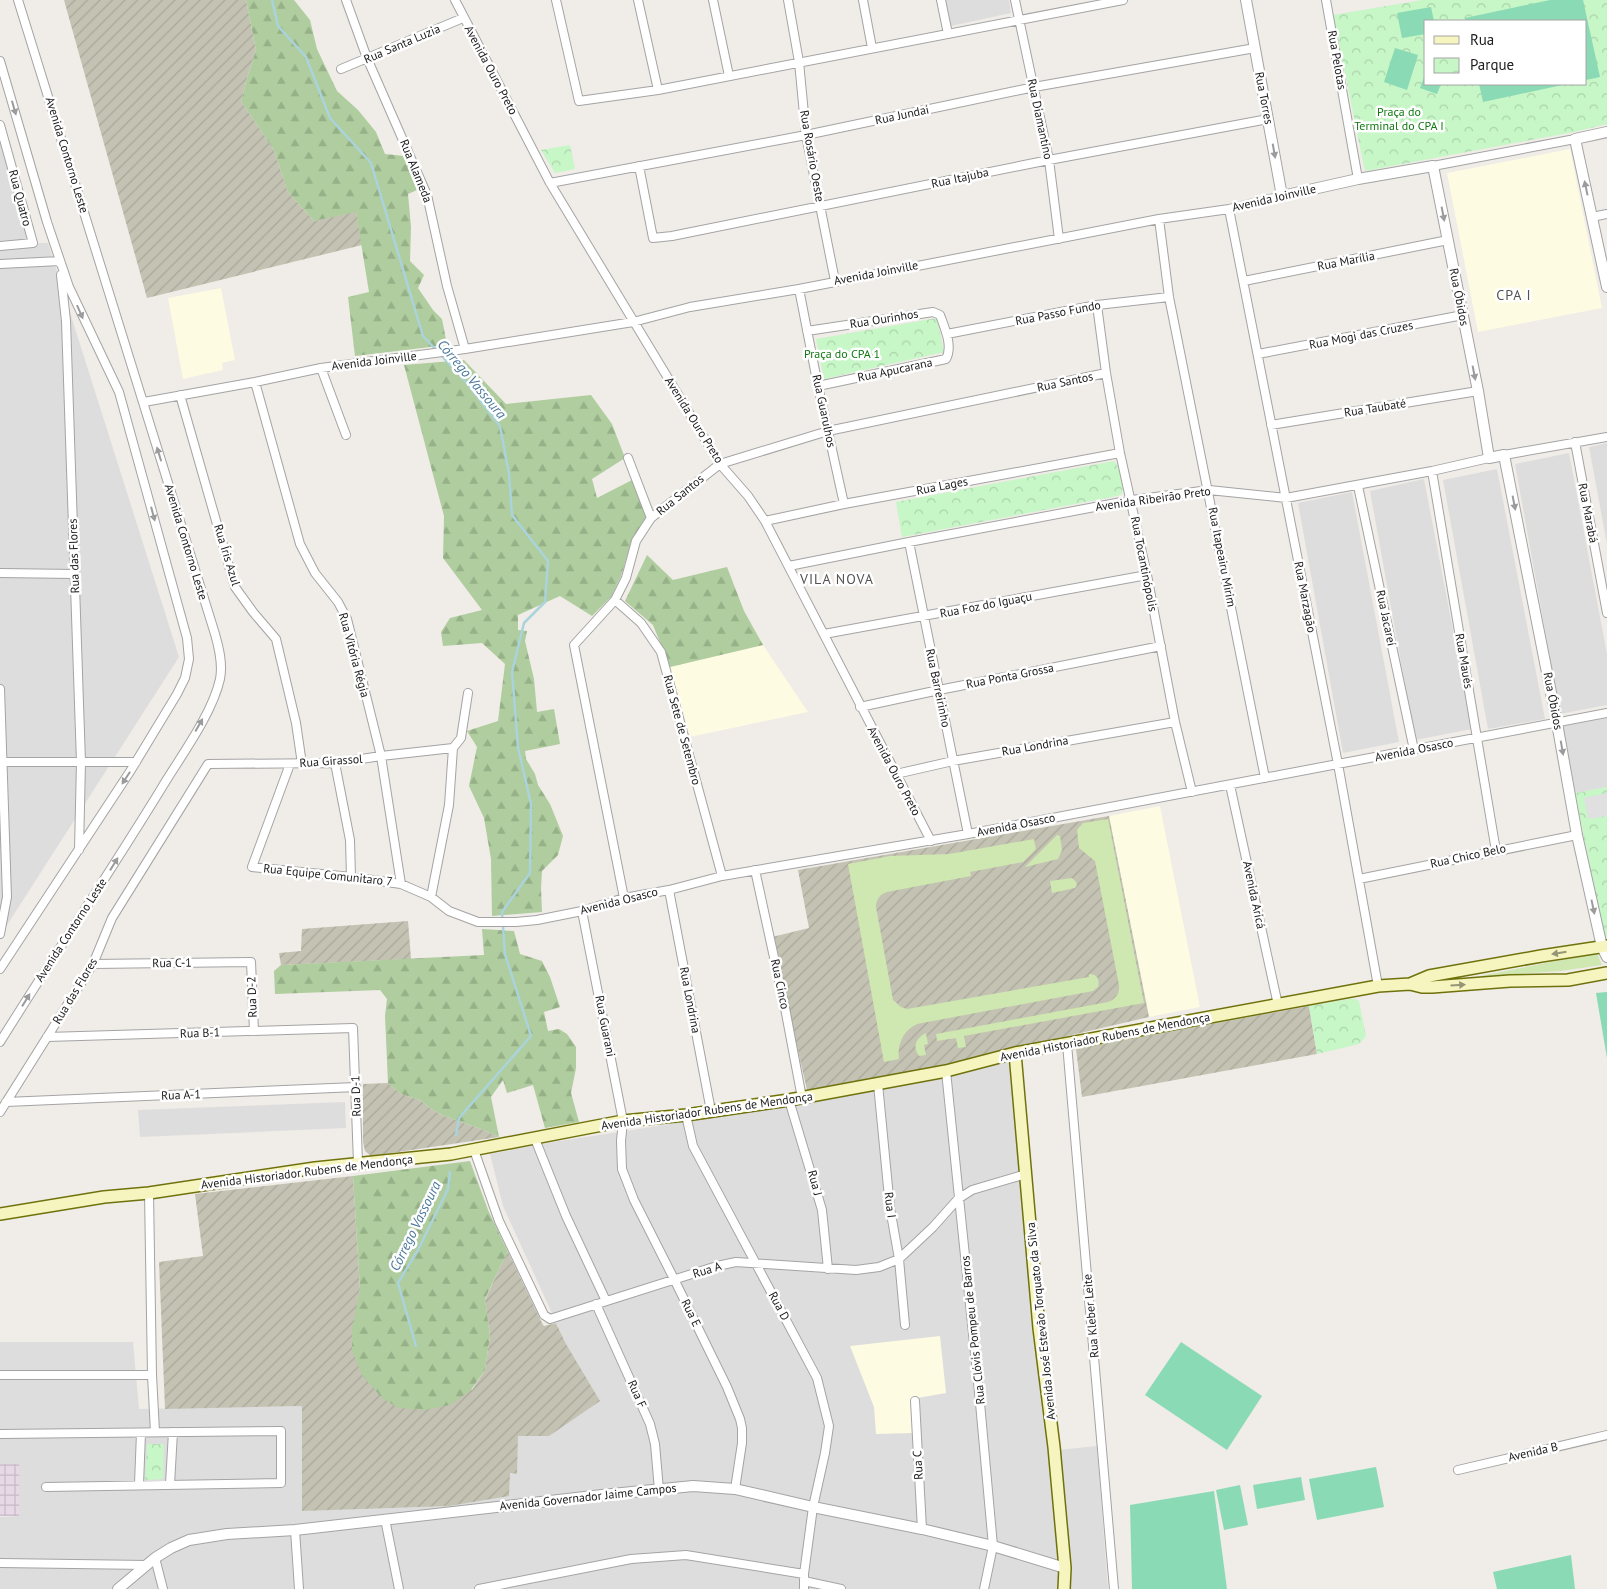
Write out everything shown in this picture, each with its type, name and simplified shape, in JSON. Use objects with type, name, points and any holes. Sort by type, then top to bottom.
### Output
[{"type":"main road","name":"Avenida Historiador Rubens de Mendonça","points":[[1410,984],[1429,976],[1516,960],[1605,950]]},
{"type":"main road","points":[[1510,982],[1516,960]]},
{"type":"main road","name":"Avenida Historiador Rubens de Mendonça","points":[[0,1214],[104,1197],[149,1193],[358,1163],[474,1150],[623,1122],[802,1098],[946,1071],[1015,1053],[1378,986],[1410,984],[1432,987],[1568,980],[1607,973]]},
{"type":"main road","name":"Avenida José Estevão Torquato da Silva","points":[[1015,1053],[1039,1328],[1054,1447],[1065,1568],[1064,1589]]},
{"type":"street","name":"Avenida Contorno Leste","points":[[0,1042],[103,882],[197,729],[208,710],[220,678],[221,666],[215,634],[18,0]]},
{"type":"street","name":"Rua Alameda","points":[[346,0],[367,58],[428,195],[448,286],[465,349]]},
{"type":"street","name":"Avenida Ouro Preto","points":[[455,0],[550,183],[720,464],[748,496],[765,521],[931,841]]},
{"type":"street","points":[[556,0],[579,101],[658,90],[1019,20],[1091,3],[1123,0]]},
{"type":"street","points":[[638,0],[658,90]]},
{"type":"street","points":[[713,0],[728,76]]},
{"type":"street","name":"Rua Rosário Oeste","points":[[788,0],[799,62],[806,134],[836,281]]},
{"type":"street","points":[[863,0],[872,48]]},
{"type":"street","points":[[941,0],[948,34]]},
{"type":"street","name":"Rua Diamantino","points":[[1015,0],[1049,160],[1059,239]]},
{"type":"street","name":"Rua Torres","points":[[1246,0],[1282,196]]},
{"type":"street","name":"Rua Pelotas","points":[[1326,0],[1358,179]]},
{"type":"street","name":"Rua Santa Luzia","points":[[341,69],[463,18]]},
{"type":"street","name":"Rua Jundai","points":[[550,183],[806,134],[1034,87],[1254,48]]},
{"type":"street","name":"Avenida Contorno Leste","points":[[0,61],[47,222],[69,286],[119,392],[187,638],[189,659],[177,694],[136,762],[79,852],[0,969]]},
{"type":"street","name":"Rua Itajuba","points":[[639,166],[653,238],[672,236],[1268,118]]},
{"type":"street","name":"Rua Quatro","points":[[0,125],[32,243],[0,246]]},
{"type":"street","name":"Avenida Joinville","points":[[144,402],[322,368],[446,352],[633,322],[690,307],[800,289],[1159,219],[1229,209],[1358,179],[1607,132]]},
{"type":"street","points":[[1575,139],[1607,284]]},
{"type":"street","name":"Rua Óbidos","points":[[1434,166],[1478,391],[1489,458]]},
{"type":"street","name":"Rua Marzagão","points":[[1229,209],[1338,764],[1378,986]]},
{"type":"street","points":[[1592,217],[1607,214]]},
{"type":"street","name":"Rua Itapeairu Mirim","points":[[1159,219],[1170,297],[1265,778]]},
{"type":"street","name":"Rua Marília","points":[[1244,281],[1448,240]]},
{"type":"street","points":[[0,264],[60,260]]},
{"type":"street","name":"Rua das Flores","points":[[60,260],[66,321],[75,574],[81,762],[79,852]]},
{"type":"street","name":"Rua Guarulhos","points":[[800,289],[818,386],[844,504]]},
{"type":"street","name":"Rua Passo Fundo","points":[[947,334],[1097,305],[1170,297]]},
{"type":"street","name":"Rua Tocantinópolis","points":[[1097,305],[1106,373],[1120,453],[1132,500],[1176,722],[1192,792]]},
{"type":"street","name":"Rua Ourinhos","points":[[807,331],[933,312],[940,315],[947,334]]},
{"type":"street","name":"Rua Mogi das Cruzes","points":[[1258,354],[1463,316]]},
{"type":"street","name":"Rua Apucarana","points":[[818,386],[946,360],[950,353],[947,334]]},
{"type":"street","points":[[322,368],[346,435]]},
{"type":"street","name":"Rua Santos","points":[[624,898],[574,645],[615,600],[626,578],[636,541],[651,518],[720,464],[828,431],[1106,373]]},
{"type":"street","name":"Rua Vitória Régia","points":[[255,382],[300,544],[315,573],[338,602],[347,619],[381,756],[401,884]]},
{"type":"street","name":"Rua Taubaté","points":[[1271,425],[1478,391]]},
{"type":"street","name":"Rua Íris Azul","points":[[180,395],[235,587],[252,612],[276,639],[296,723],[302,764]]},
{"type":"street","name":"Avenida Ribeirão Preto","points":[[789,566],[1132,500],[1209,490],[1286,498],[1358,486],[1504,455],[1607,437]]},
{"type":"street","name":"Rua Marabá","points":[[1575,442],[1607,613]]},
{"type":"street","name":"Rua Lages","points":[[765,521],[844,504],[1120,453]]},
{"type":"street","name":"Rua Óbidos","points":[[1504,455],[1578,834],[1605,950]]},
{"type":"street","points":[[628,458],[651,518]]},
{"type":"street","name":"Rua Maués","points":[[1432,471],[1496,851]]},
{"type":"street","name":"Rua Jacareí","points":[[1358,486],[1414,750]]},
{"type":"street","name":"Rua Barreirinho","points":[[909,542],[968,834]]},
{"type":"street","points":[[0,573],[75,574]]},
{"type":"street","name":"Rua Foz do Iguaçu","points":[[824,634],[1147,575]]},
{"type":"street","name":"Rua Sete de Setembro","points":[[615,600],[641,623],[661,652],[722,876]]},
{"type":"street","name":"Rua Ponta Grossa","points":[[860,707],[1161,646]]},
{"type":"street","points":[[0,689],[4,897],[0,934]]},
{"type":"street","points":[[431,897],[449,805],[453,748],[461,738],[468,693]]},
{"type":"street","name":"Avenida Osasco","points":[[431,897],[448,911],[478,922],[537,920],[582,911],[624,898],[669,890],[722,876],[931,841],[1607,713]]},
{"type":"street","name":"Rua Londrina","points":[[896,774],[953,761],[1176,722]]},
{"type":"street","name":"Rua Girassol","points":[[208,764],[335,763],[453,748]]},
{"type":"street","points":[[2,762],[136,762]]},
{"type":"street","points":[[335,763],[350,840],[351,877]]},
{"type":"street","name":"Rua das Flores","points":[[0,1112],[93,964],[112,918],[208,764]]},
{"type":"street","name":"Rua Equipe Comunitaro 7","points":[[290,764],[252,867],[401,884],[431,897]]},
{"type":"street","name":"Avenida Aricá","points":[[1230,785],[1278,1005]]},
{"type":"street","name":"Rua Chico Belo","points":[[1359,879],[1578,834]]},
{"type":"street","name":"Rua Cinco","points":[[755,870],[802,1098]]},
{"type":"street","name":"Rua Londrina","points":[[669,890],[711,1111]]},
{"type":"street","name":"Rua Guarani","points":[[582,911],[623,1122],[621,1141]]},
{"type":"street","name":"Rua C-1","points":[[93,964],[251,962]]},
{"type":"street","name":"Rua D-2","points":[[251,962],[254,1031]]},
{"type":"street","name":"Rua B-1","points":[[47,1037],[353,1028]]},
{"type":"street","name":"Rua D-1","points":[[353,1028],[358,1163]]},
{"type":"street","name":"Rua Kleber Leite","points":[[1067,1044],[1114,1589]]},
{"type":"street","name":"Rua Clóvis Pompeu de Barros","points":[[946,1071],[994,1546],[984,1589]]},
{"type":"street","name":"Rua I","points":[[878,1084],[890,1208],[899,1259],[905,1325]]},
{"type":"street","name":"Rua A-1","points":[[6,1102],[356,1087]]},
{"type":"street","name":"Rua J","points":[[789,1100],[822,1210],[828,1269]]},
{"type":"street","name":"Rua D","points":[[686,1115],[694,1146],[817,1378],[829,1426],[813,1507],[804,1581]]},
{"type":"street","points":[[535,1139],[566,1216],[606,1301]]},
{"type":"street","name":"Rua E","points":[[621,1141],[622,1169],[634,1200],[727,1387],[740,1419],[742,1443],[735,1489]]},
{"type":"street","name":"Rua A","points":[[474,1150],[499,1221],[546,1317],[553,1319],[717,1266],[736,1262],[856,1270],[879,1267],[899,1259],[933,1227],[958,1198],[972,1190],[1026,1174]]},
{"type":"street","points":[[149,1193],[152,1375],[155,1432]]},
{"type":"street","name":"Rua F","points":[[596,1304],[650,1424],[656,1444],[659,1490]]},
{"type":"street","points":[[0,1375],[152,1375]]},
{"type":"street","name":"Rua C","points":[[915,1401],[922,1529]]},
{"type":"street","points":[[0,1434],[281,1431],[281,1483],[46,1487]]},
{"type":"street","points":[[170,1484],[172,1432]]},
{"type":"street","points":[[140,1484],[142,1433]]},
{"type":"street","name":"Avenida B","points":[[1458,1470],[1607,1435]]},
{"type":"street","name":"Avenida Governador Jaime Campos","points":[[118,1589],[151,1561],[171,1548],[189,1540],[227,1534],[295,1530],[694,1486],[735,1489],[922,1529],[994,1546],[1065,1568]]},
{"type":"street","points":[[385,1519],[399,1589]]},
{"type":"street","points":[[295,1530],[299,1589]]},
{"type":"street","points":[[479,1589],[631,1559],[686,1555],[842,1589]]},
{"type":"street","points":[[0,1563],[151,1561],[163,1589]]},
{"type":"shaded area","points":[[64,0],[246,0],[256,50],[241,101],[274,150],[288,192],[314,221],[356,211],[362,245],[147,298]]},
{"type":"shaded area","points":[[945,0],[1009,0],[1011,13],[951,26]]},
{"type":"shaded area","points":[[0,136],[33,243],[48,243],[179,657],[0,936]]},
{"type":"shaded area","points":[[1570,149],[1602,308],[1478,332],[1447,173]]},
{"type":"shaded area","points":[[221,288],[235,360],[222,363],[223,370],[183,379],[168,298]]},
{"type":"shaded area","points":[[1607,443],[1607,544],[1589,447]]},
{"type":"shaded area","points":[[1569,453],[1607,654],[1607,705],[1560,714],[1515,464]]},
{"type":"shaded area","points":[[1497,469],[1545,719],[1488,729],[1443,480]]},
{"type":"shaded area","points":[[1424,479],[1472,729],[1415,740],[1370,491]]},
{"type":"shaded area","points":[[1352,492],[1399,742],[1343,753],[1298,503]]},
{"type":"shaded area","points":[[763,645],[808,712],[690,737],[670,667]]},
{"type":"shaded area","points":[[1607,718],[1607,787],[1575,793],[1563,726]]},
{"type":"shaded area","points":[[1607,793],[1607,816],[1588,819],[1584,798]]},
{"type":"shaded area","points":[[1160,806],[1200,1007],[1149,1017],[1109,816]]},
{"type":"shaded area","points":[[1109,816],[1149,1017],[935,1067],[807,1090],[772,937],[809,928],[798,870]]},
{"type":"shaded area","points":[[408,921],[411,959],[281,965],[279,953],[301,951],[302,929]]},
{"type":"shaded area","points":[[1309,1006],[1317,1054],[1082,1097],[1076,1049]]},
{"type":"shaded area","points":[[1012,1061],[1062,1575],[1061,1589],[0,1589],[0,1517],[19,1516],[19,1464],[0,1464],[0,1342],[133,1342],[139,1409],[302,1406],[302,1511],[510,1473],[516,1474],[518,1436],[549,1436],[566,1344],[503,1206],[490,1154],[916,1082]]},
{"type":"shaded area","points":[[388,1083],[401,1094],[420,1100],[444,1116],[499,1137],[371,1156],[365,1151],[363,1142],[363,1084]]},
{"type":"shaded area","points":[[345,1102],[346,1128],[140,1137],[138,1110]]},
{"type":"shaded area","points":[[353,1176],[360,1289],[358,1302],[472,1390],[485,1370],[490,1336],[485,1300],[508,1252],[542,1323],[544,1326],[556,1323],[566,1344],[600,1401],[549,1436],[518,1436],[517,1474],[510,1473],[509,1496],[449,1506],[302,1511],[302,1406],[165,1409],[159,1262],[203,1256],[195,1194]]},
{"type":"shaded area","points":[[940,1336],[946,1393],[912,1399],[912,1433],[876,1434],[874,1407],[850,1346]]},
{"type":"shaded area","points":[[1097,1446],[1108,1589],[1070,1589],[1069,1549],[1058,1450]]},
{"type":"shaded area","points":[[0,1464],[19,1464],[19,1516],[0,1516]]},
{"type":"green space","points":[[246,0],[294,0],[310,20],[317,49],[337,91],[358,110],[376,132],[385,154],[404,156],[417,190],[408,194],[411,227],[410,261],[424,275],[418,288],[433,310],[442,319],[447,345],[355,356],[348,297],[369,292],[356,212],[314,221],[288,192],[274,150],[241,101],[256,50]]},
{"type":"green space","name":"Praça do Terminal do CPA I","points":[[1422,0],[1607,0],[1607,124],[1574,132],[1365,171],[1333,15]]},
{"type":"green space","points":[[1550,0],[1583,0],[1600,77],[1587,80],[1587,20],[1465,20],[1465,18]]},
{"type":"green space","points":[[1431,7],[1434,20],[1424,20],[1424,34],[1402,38],[1397,13]]},
{"type":"green space","points":[[1395,48],[1418,55],[1407,90],[1384,82]]},
{"type":"green space","points":[[1424,77],[1424,85],[1441,85],[1437,94],[1420,88]]},
{"type":"green space","points":[[1479,85],[1562,85],[1483,102]]},
{"type":"green space","points":[[570,145],[575,169],[555,173],[541,150]]},
{"type":"green space","name":"Praça do CPA 1","points":[[937,318],[944,352],[824,379],[816,339]]},
{"type":"green space","points":[[464,360],[506,404],[591,395],[612,424],[625,458],[592,479],[597,498],[632,480],[647,518],[632,539],[621,576],[611,597],[592,616],[560,596],[518,615],[518,630],[527,631],[525,641],[534,679],[537,712],[554,709],[560,744],[525,751],[526,759],[535,774],[538,785],[550,804],[563,836],[558,855],[542,871],[542,912],[492,916],[491,859],[484,818],[469,786],[477,747],[467,731],[498,721],[505,664],[482,643],[443,646],[441,632],[450,618],[482,610],[443,558],[444,516],[404,365]]},
{"type":"green space","points":[[1114,461],[1120,472],[1122,486],[1122,494],[1117,496],[902,537],[896,502]]},
{"type":"green space","points":[[647,555],[673,580],[727,567],[744,611],[763,645],[670,667],[653,625],[625,601]]},
{"type":"green space","points":[[1607,787],[1607,937],[1604,937],[1575,793]]},
{"type":"green space","points":[[1108,819],[1144,1003],[964,1036],[966,1047],[958,1048],[956,1038],[937,1041],[936,1034],[1108,1002],[1116,996],[1119,991],[1119,985],[1095,861],[1079,848],[1077,830],[1083,823]]},
{"type":"green space","points":[[1057,835],[1060,836],[1062,850],[1058,859],[1025,867]]},
{"type":"green space","points":[[1034,839],[1036,849],[1023,862],[970,872],[971,876],[887,892],[880,896],[876,907],[893,1000],[901,1007],[907,1009],[1089,977],[1089,974],[1097,978],[1099,982],[1098,987],[1093,991],[917,1024],[908,1030],[902,1038],[899,1048],[899,1059],[884,1062],[848,864],[890,856],[949,854]]},
{"type":"green space","points":[[1072,878],[1077,885],[1075,888],[1052,893],[1050,881]]},
{"type":"green space","points":[[482,929],[514,931],[520,954],[542,961],[550,977],[560,1007],[544,1012],[548,1031],[559,1029],[567,1034],[576,1047],[576,1068],[571,1093],[579,1122],[545,1128],[533,1085],[507,1093],[503,1080],[491,1097],[499,1137],[444,1116],[420,1100],[401,1094],[388,1083],[385,1016],[387,999],[380,990],[275,994],[274,971],[281,965],[484,955]]},
{"type":"green space","points":[[1597,953],[1602,965],[1561,971],[1475,977]]},
{"type":"green space","points":[[1607,992],[1607,1058],[1596,993]]},
{"type":"green space","points":[[1349,999],[1359,1001],[1366,1036],[1359,1044],[1317,1054],[1309,1006]]},
{"type":"green space","points":[[926,1033],[928,1044],[924,1045],[926,1055],[919,1056],[916,1043]]},
{"type":"green space","points":[[470,1161],[488,1210],[508,1252],[485,1299],[490,1336],[485,1370],[471,1390],[450,1405],[424,1410],[399,1408],[383,1399],[362,1375],[352,1350],[352,1329],[360,1289],[353,1176]]},
{"type":"green space","points":[[1181,1342],[1262,1396],[1227,1450],[1145,1395]]},
{"type":"green space","points":[[147,1444],[164,1444],[163,1479],[145,1480]]},
{"type":"green space","points":[[1376,1467],[1384,1507],[1317,1520],[1309,1479]]},
{"type":"green space","points":[[1301,1477],[1305,1500],[1257,1509],[1253,1485]]},
{"type":"green space","points":[[1240,1485],[1248,1525],[1224,1530],[1216,1490]]},
{"type":"green space","points":[[1214,1491],[1227,1589],[1132,1589],[1130,1505]]},
{"type":"green space","points":[[1571,1555],[1575,1589],[1497,1589],[1493,1572]]},
{"type":"waterway","name":"Córrego Vassoura","points":[[272,0],[278,26],[306,57],[330,118],[371,163],[423,336],[437,351]]},
{"type":"waterway","name":"Córrego Vassoura","points":[[441,355],[466,382],[500,426],[509,474],[512,515],[548,561],[545,602],[524,623],[512,672],[518,747],[531,804],[530,873],[502,912],[505,954],[531,1036],[459,1118],[456,1135]]},
{"type":"waterway","name":"Córrego Vassoura","points":[[416,1346],[398,1283],[418,1250],[448,1189],[450,1172]]},
{"type":"district","name":"CPA I","points":[[1514,295]]},
{"type":"district","name":"VILA NOVA","points":[[837,579]]}]
